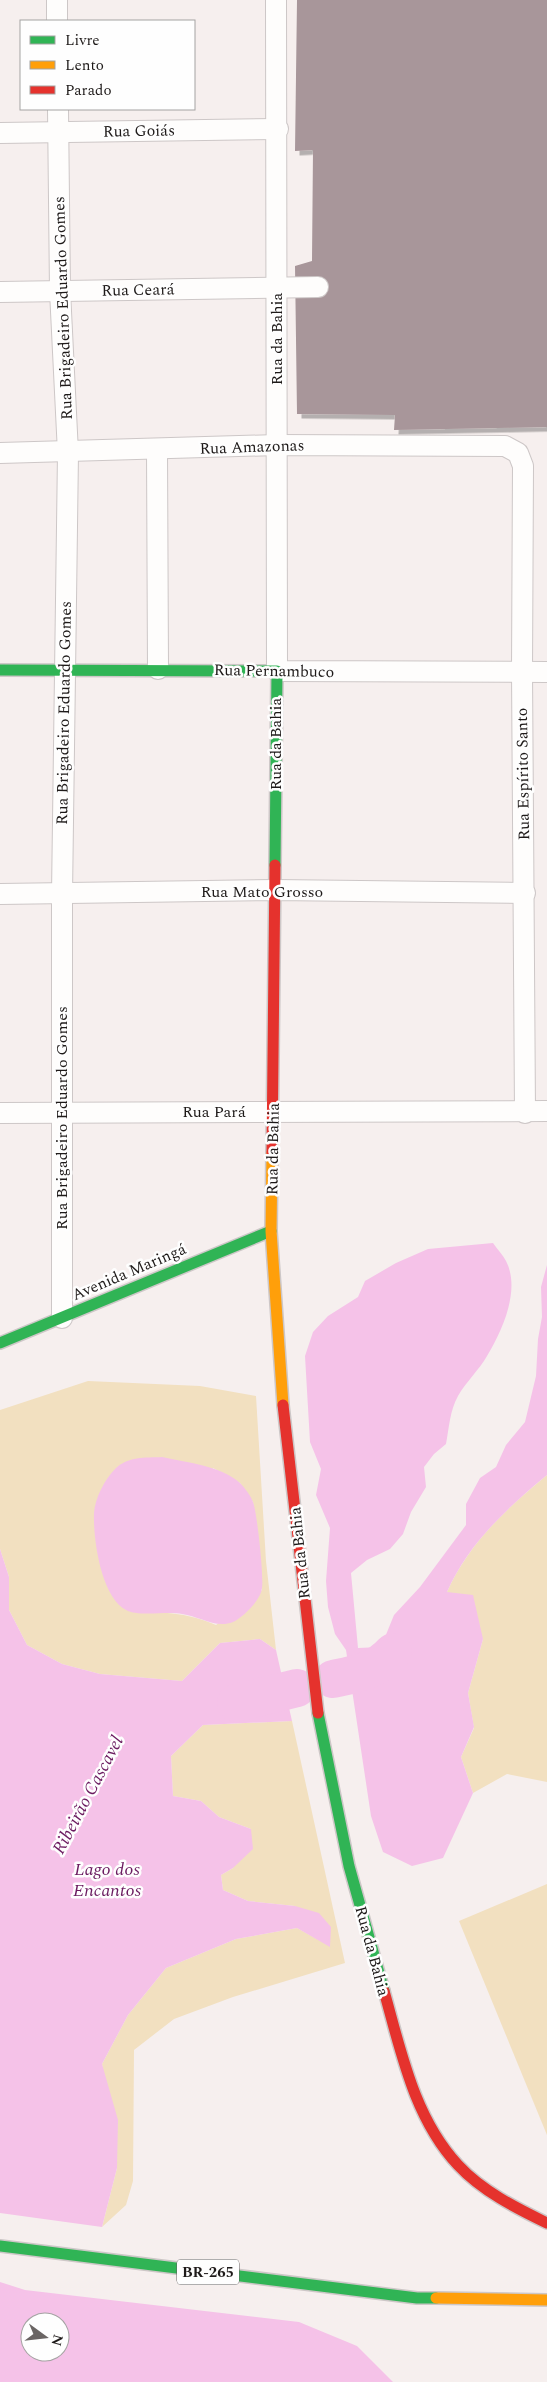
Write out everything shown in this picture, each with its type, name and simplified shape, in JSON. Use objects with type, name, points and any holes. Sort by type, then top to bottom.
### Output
[{"type":"street","points":[[57,0],[57,20]]},
{"type":"street","name":"Rua da Bahia","points":[[276,0],[278,129],[277,671],[272,1231],[284,1412],[318,1712],[349,1866],[405,2068],[422,2110],[437,2136],[458,2165],[514,2208],[547,2222]]},
{"type":"street","name":"Rua Brigadeiro Eduardo Gomes","points":[[58,110],[60,292],[68,453],[62,894],[62,1318]]},
{"type":"street","name":"Rua Goiás","points":[[0,133],[278,129]]},
{"type":"street","name":"Rua Ceará","points":[[0,292],[318,287]]},
{"type":"street","name":"Rua Amazonas","points":[[0,453],[68,453],[277,445],[505,446]]},
{"type":"street","name":"Rua Espírito Santo","points":[[505,446],[518,453],[523,466],[522,671],[525,1112]]},
{"type":"street","points":[[157,450],[158,670]]},
{"type":"street","name":"Rua Pernambuco","points":[[0,670],[547,672]]},
{"type":"street","name":"Rua Mato Grosso","points":[[0,894],[275,890],[525,892]]},
{"type":"street","name":"Rua Pará","points":[[0,1113],[547,1111]]},
{"type":"street","name":"Avenida Maringá","points":[[0,1343],[272,1231]]},
{"type":"street","name":"BR-265","points":[[0,2246],[417,2298],[547,2300]]},
{"type":"shaded area","points":[[88,1381],[200,1386],[256,1396],[266,1561],[276,1650],[260,1639],[220,1643],[182,1681],[100,1674],[62,1664],[27,1645],[9,1610],[9,1577],[0,1549],[0,1410]],"holes":[[[213,1468],[240,1483],[253,1502],[262,1590],[216,1625],[184,1615],[128,1611]]]},
{"type":"shaded area","points":[[547,1475],[547,1782],[507,1774],[473,1793],[461,1757],[474,1728],[468,1693],[483,1639],[447,1592],[456,1574],[477,1542],[503,1514]]},
{"type":"shaded area","points":[[292,1721],[345,1963],[233,1997],[174,2019],[134,2050],[133,2181],[126,2205],[102,2227],[117,2168],[102,2064],[128,2015],[166,1968],[236,1939],[297,1928],[330,1946],[295,1906],[248,1901],[223,1890],[221,1875],[233,1868],[251,1829],[219,1817],[201,1801],[173,1796],[171,1756],[203,1725]]},
{"type":"shaded area","points":[[547,1884],[547,2135],[459,1921]]},
{"type":"water","points":[[493,1243],[506,1261],[510,1272],[511,1297],[504,1323],[484,1361],[455,1401],[446,1444],[434,1454],[424,1467],[426,1487],[411,1512],[403,1534],[390,1549],[367,1560],[351,1573],[358,1648],[381,1647],[394,1615],[420,1587],[466,1525],[466,1504],[480,1478],[496,1467],[506,1445],[525,1422],[536,1376],[538,1339],[542,1317],[541,1287],[547,1265],[547,1475],[517,1500],[477,1543],[466,1558],[447,1592],[473,1595],[483,1639],[468,1693],[474,1727],[461,1757],[473,1793],[443,1858],[412,1866],[383,1852],[371,1816],[346,1650],[335,1634],[328,1607],[326,1581],[330,1528],[316,1495],[321,1469],[310,1442],[305,1356],[313,1332],[328,1316],[358,1297],[365,1281],[396,1263],[428,1249]]},
{"type":"water","points":[[162,1457],[203,1465],[223,1472],[240,1483],[252,1500],[255,1508],[260,1545],[262,1588],[261,1593],[251,1608],[233,1622],[220,1624],[182,1614],[131,1612],[117,1603],[110,1593],[97,1552],[94,1524],[96,1501],[104,1483],[120,1465],[137,1458]]},
{"type":"water","name":"Lago dos Encantos","points":[[0,1549],[9,1577],[9,1610],[27,1645],[62,1664],[100,1674],[182,1681],[220,1643],[260,1639],[276,1650],[292,1721],[203,1725],[171,1756],[173,1796],[201,1801],[219,1817],[251,1829],[253,1849],[233,1868],[221,1875],[223,1890],[248,1901],[295,1906],[319,1913],[331,1927],[330,1947],[297,1928],[236,1939],[166,1968],[128,2015],[102,2064],[118,2120],[117,2168],[102,2227],[0,2213]]},
{"type":"water","points":[[0,2282],[25,2290],[299,2322],[357,2346],[393,2382],[0,2382]]},
{"type":"building","points":[[297,0],[547,0],[547,427],[394,430],[395,415],[297,414],[295,266],[312,261],[313,150],[295,151]]},
{"type":"waterway","name":"Ribeirão Cascavel","points":[[333,1679],[373,1668],[393,1652]]},
{"type":"waterway","name":"Ribeirão Cascavel","points":[[236,1703],[297,1688]]},
{"type":"traffic: fast","points":[[0,670],[277,671],[275,865]]},
{"type":"traffic: fast","points":[[0,1343],[271,1231]]},
{"type":"traffic: fast","points":[[318,1713],[349,1866],[384,1991]]},
{"type":"traffic: fast","points":[[0,2246],[417,2298],[436,2298]]},
{"type":"traffic: slow","points":[[272,1153],[271,1231],[283,1405]]},
{"type":"traffic: slow","points":[[436,2298],[547,2300]]},
{"type":"traffic: jam","points":[[272,1153],[275,865]]},
{"type":"traffic: jam","points":[[283,1405],[318,1713]]},
{"type":"traffic: jam","points":[[384,1991],[411,2083],[430,2126],[443,2146],[458,2165],[478,2183],[512,2205],[547,2223]]}]
